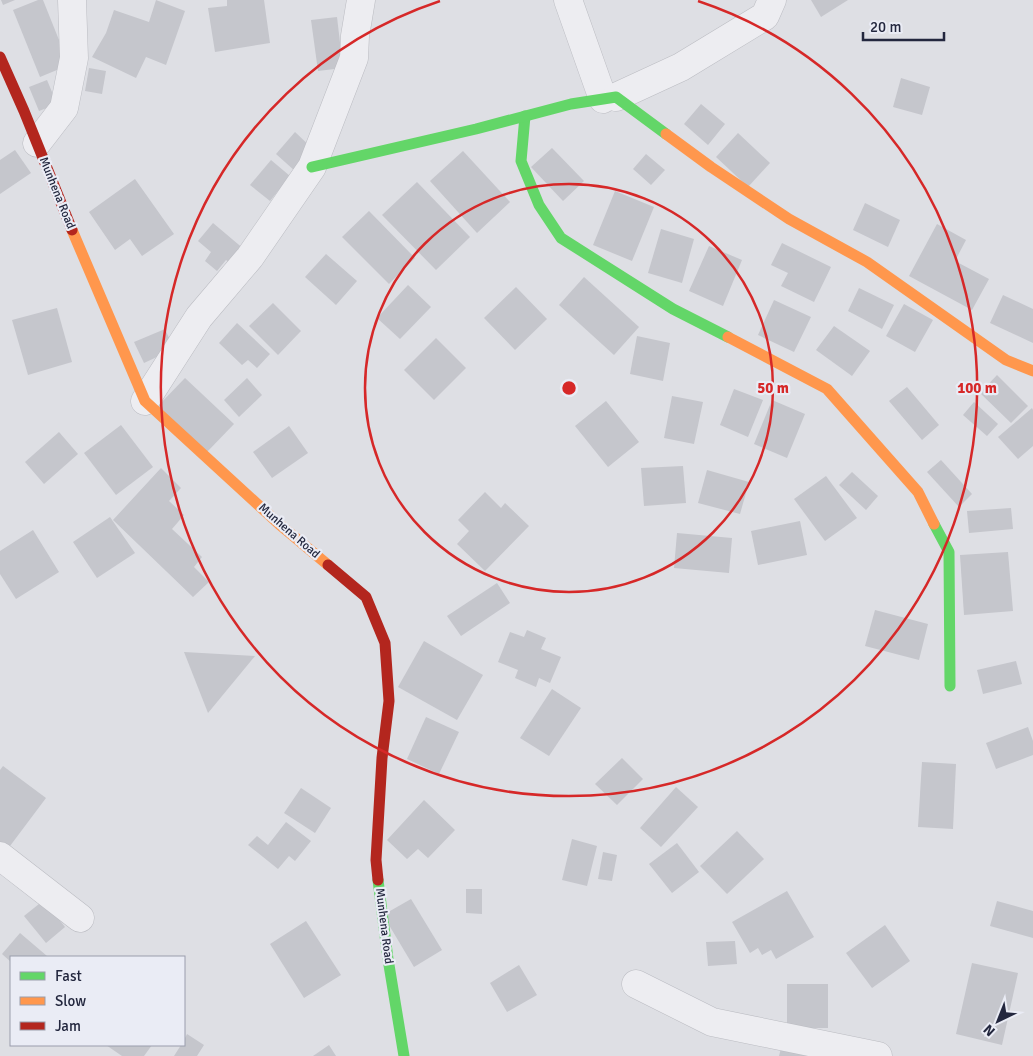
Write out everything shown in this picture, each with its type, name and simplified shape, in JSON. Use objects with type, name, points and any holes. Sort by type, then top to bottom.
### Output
[{"type":"street","points":[[37,143],[64,108],[74,58],[72,0]]},
{"type":"street","points":[[146,401],[199,317],[250,257],[312,167],[354,58],[355,36],[361,0]]},
{"type":"street","points":[[568,0],[610,98],[789,219],[867,262],[1006,360],[1033,371]]},
{"type":"street","points":[[312,167],[476,129],[571,104],[610,98],[681,67],[765,16],[772,0]]},
{"type":"street","name":"Munhena Road","points":[[0,58],[87,267],[146,401],[279,524],[366,597],[385,643],[389,701],[382,758],[376,860],[388,959],[404,1056]]},
{"type":"street","points":[[525,116],[521,161],[540,205],[561,238],[673,309],[826,390],[918,492],[949,552],[950,686]]},
{"type":"street","points":[[0,856],[80,918]]},
{"type":"street","points":[[636,984],[712,1022],[878,1056]]},
{"type":"building","points":[[1,0],[15,0],[3,5]]},
{"type":"building","points":[[38,0],[43,0],[69,65],[40,77],[13,10]]},
{"type":"building","points":[[156,0],[185,11],[166,65],[146,57],[136,78],[92,57],[106,33],[114,10],[149,22]]},
{"type":"building","points":[[227,0],[264,0],[270,43],[215,52],[208,8],[227,6]]},
{"type":"building","points":[[811,0],[848,0],[821,17]]},
{"type":"building","points":[[337,17],[343,68],[318,71],[311,20]]},
{"type":"building","points":[[89,68],[106,71],[102,94],[85,91]]},
{"type":"building","points":[[901,78],[930,87],[922,115],[893,107]]},
{"type":"building","points":[[47,80],[57,104],[39,111],[29,87]]},
{"type":"building","points":[[701,104],[725,124],[708,145],[684,124]]},
{"type":"building","points":[[295,132],[314,150],[295,171],[276,154]]},
{"type":"building","points":[[738,133],[770,163],[748,187],[716,157]]},
{"type":"building","points":[[552,148],[584,181],[563,201],[531,167]]},
{"type":"building","points":[[15,150],[31,173],[0,194],[0,160]]},
{"type":"building","points":[[463,151],[510,202],[477,233],[430,181]]},
{"type":"building","points":[[646,154],[665,170],[651,185],[633,169]]},
{"type":"building","points":[[271,160],[290,176],[270,201],[250,185]]},
{"type":"building","points":[[135,179],[174,234],[142,256],[130,239],[115,250],[89,212]]},
{"type":"building","points":[[417,182],[470,237],[436,270],[382,215]]},
{"type":"building","points":[[615,191],[654,207],[632,261],[593,245]]},
{"type":"building","points":[[865,203],[900,220],[888,247],[853,230]]},
{"type":"building","points":[[369,211],[415,258],[389,284],[342,237]]},
{"type":"building","points":[[213,223],[245,250],[233,265],[226,260],[217,271],[205,261],[211,252],[198,241]]},
{"type":"building","points":[[937,224],[966,240],[955,261],[989,279],[972,310],[909,276]]},
{"type":"building","points":[[661,229],[694,239],[682,283],[648,273]]},
{"type":"building","points":[[782,243],[831,267],[814,302],[781,286],[788,273],[771,265]]},
{"type":"building","points":[[709,246],[742,260],[723,306],[689,291]]},
{"type":"building","points":[[326,254],[357,281],[336,305],[305,277]]},
{"type":"building","points":[[584,277],[639,327],[614,355],[559,305]]},
{"type":"building","points":[[408,285],[431,307],[400,339],[377,318]]},
{"type":"building","points":[[516,287],[547,319],[515,350],[484,318]]},
{"type":"building","points":[[859,288],[894,305],[882,329],[848,311]]},
{"type":"building","points":[[1003,295],[1033,309],[1033,343],[990,323]]},
{"type":"building","points":[[774,300],[811,317],[794,352],[758,335]]},
{"type":"building","points":[[273,303],[301,331],[278,355],[249,326]]},
{"type":"building","points":[[904,304],[933,320],[915,352],[886,336]]},
{"type":"building","points":[[57,308],[72,362],[28,375],[12,320]]},
{"type":"building","points":[[237,323],[270,354],[257,368],[248,360],[242,365],[219,343]]},
{"type":"building","points":[[834,326],[870,351],[852,376],[816,350]]},
{"type":"building","points":[[165,329],[174,349],[144,363],[134,342]]},
{"type":"building","points":[[637,336],[670,343],[663,381],[630,374]]},
{"type":"building","points":[[436,338],[466,368],[434,400],[404,370]]},
{"type":"building","points":[[997,375],[1028,406],[1011,423],[980,393]]},
{"type":"building","points":[[185,378],[234,424],[206,453],[157,407]]},
{"type":"building","points":[[247,378],[262,395],[239,417],[224,400]]},
{"type":"building","points":[[907,387],[939,425],[922,440],[889,401]]},
{"type":"building","points":[[734,389],[763,400],[748,437],[720,425]]},
{"type":"building","points":[[672,396],[703,402],[694,444],[664,438]]},
{"type":"building","points":[[772,400],[805,414],[787,458],[754,444]]},
{"type":"building","points":[[606,401],[639,442],[608,467],[575,426]]},
{"type":"building","points":[[974,402],[998,424],[987,436],[963,415]]},
{"type":"building","points":[[1032,408],[1033,446],[1018,459],[998,437]]},
{"type":"building","points":[[121,425],[153,467],[116,495],[84,453]]},
{"type":"building","points":[[289,426],[308,453],[272,478],[253,452]]},
{"type":"building","points":[[59,432],[78,454],[44,484],[25,462]]},
{"type":"building","points":[[941,460],[972,494],[959,507],[927,472]]},
{"type":"building","points":[[683,466],[686,503],[644,506],[641,468]]},
{"type":"building","points":[[161,468],[181,488],[169,501],[184,515],[172,529],[202,557],[194,567],[209,582],[193,597],[113,520]]},
{"type":"building","points":[[707,470],[749,482],[740,514],[698,503]]},
{"type":"building","points":[[852,472],[878,496],[866,510],[839,485]]},
{"type":"building","points":[[826,476],[857,518],[825,541],[794,499]]},
{"type":"building","points":[[485,492],[501,508],[505,503],[529,526],[485,571],[457,544],[469,531],[458,520]]},
{"type":"building","points":[[1011,508],[1013,529],[969,533],[967,511]]},
{"type":"building","points":[[110,517],[135,553],[97,578],[73,542]]},
{"type":"building","points":[[800,521],[807,555],[758,565],[751,531]]},
{"type":"building","points":[[33,530],[59,572],[16,599],[0,574],[0,551]]},
{"type":"building","points":[[677,533],[732,538],[729,573],[674,568]]},
{"type":"building","points":[[1008,552],[1013,611],[964,615],[960,555]]},
{"type":"building","points":[[497,583],[510,603],[461,636],[447,616]]},
{"type":"building","points":[[875,610],[928,624],[919,660],[865,646]]},
{"type":"building","points":[[527,630],[546,638],[541,649],[561,657],[550,683],[539,678],[536,687],[515,678],[518,670],[498,662],[510,632],[524,637]]},
{"type":"building","points":[[424,641],[483,675],[457,720],[398,687]]},
{"type":"building","points":[[184,652],[255,656],[208,713]]},
{"type":"building","points":[[1016,661],[1022,684],[983,694],[977,670]]},
{"type":"building","points":[[552,689],[581,708],[549,756],[520,738]]},
{"type":"building","points":[[426,717],[459,732],[439,774],[407,759]]},
{"type":"building","points":[[1028,727],[1033,741],[1033,755],[996,769],[986,743]]},
{"type":"building","points":[[622,758],[643,779],[617,805],[595,784]]},
{"type":"building","points":[[922,762],[956,764],[953,829],[918,827]]},
{"type":"building","points":[[3,766],[46,798],[7,850],[0,844],[0,770]]},
{"type":"building","points":[[676,787],[698,807],[661,847],[640,828]]},
{"type":"building","points":[[301,788],[331,808],[315,833],[284,813]]},
{"type":"building","points":[[424,800],[455,830],[428,858],[418,849],[407,859],[387,840]]},
{"type":"building","points":[[286,822],[311,841],[295,861],[289,856],[278,869],[248,845],[257,836],[268,845]]},
{"type":"building","points":[[737,831],[764,859],[727,894],[700,866]]},
{"type":"building","points":[[572,839],[597,846],[587,886],[562,880]]},
{"type":"building","points":[[677,843],[699,872],[672,893],[649,864]]},
{"type":"building","points":[[603,852],[617,855],[612,881],[598,879]]},
{"type":"building","points":[[466,889],[482,889],[482,914],[466,913]]},
{"type":"building","points":[[787,891],[814,937],[776,959],[771,950],[762,955],[758,948],[750,953],[732,922]]},
{"type":"building","points":[[411,899],[442,950],[414,967],[383,915]]},
{"type":"building","points":[[44,900],[65,927],[46,943],[24,916]]},
{"type":"building","points":[[997,901],[1033,911],[1033,938],[990,926]]},
{"type":"building","points":[[306,921],[341,975],[304,998],[270,944]]},
{"type":"building","points":[[885,925],[910,961],[872,988],[846,953]]},
{"type":"building","points":[[20,933],[47,956],[10,956],[10,961],[2,954]]},
{"type":"building","points":[[735,941],[737,964],[708,966],[706,942]]},
{"type":"building","points":[[972,963],[1018,973],[1002,1045],[956,1034]]},
{"type":"building","points":[[519,965],[537,995],[507,1012],[490,983]]},
{"type":"building","points":[[787,984],[828,984],[828,1028],[787,1028]]},
{"type":"building","points":[[187,1034],[204,1045],[197,1056],[174,1056],[180,1046],[185,1046]]},
{"type":"building","points":[[782,1044],[818,1056],[779,1056]]},
{"type":"building","points":[[329,1045],[336,1056],[313,1056]]},
{"type":"building","points":[[107,1046],[151,1046],[144,1056],[122,1056]]},
{"type":"traffic: fast","points":[[312,167],[476,129],[571,104],[616,97],[666,134]]},
{"type":"traffic: fast","points":[[525,116],[521,161],[539,205],[561,238],[673,309],[728,337]]},
{"type":"traffic: fast","points":[[934,524],[949,552],[950,686]]},
{"type":"traffic: fast","points":[[378,880],[388,959],[404,1056]]},
{"type":"traffic: slow","points":[[666,134],[711,167],[789,219],[867,262],[1006,360],[1033,371]]},
{"type":"traffic: slow","points":[[72,230],[145,401],[279,524],[328,565]]},
{"type":"traffic: slow","points":[[728,337],[827,389],[918,492],[934,524]]},
{"type":"traffic: jam","points":[[0,57],[72,230]]},
{"type":"traffic: jam","points":[[328,565],[366,597],[385,643],[389,701],[382,758],[376,860],[378,880]]}]
